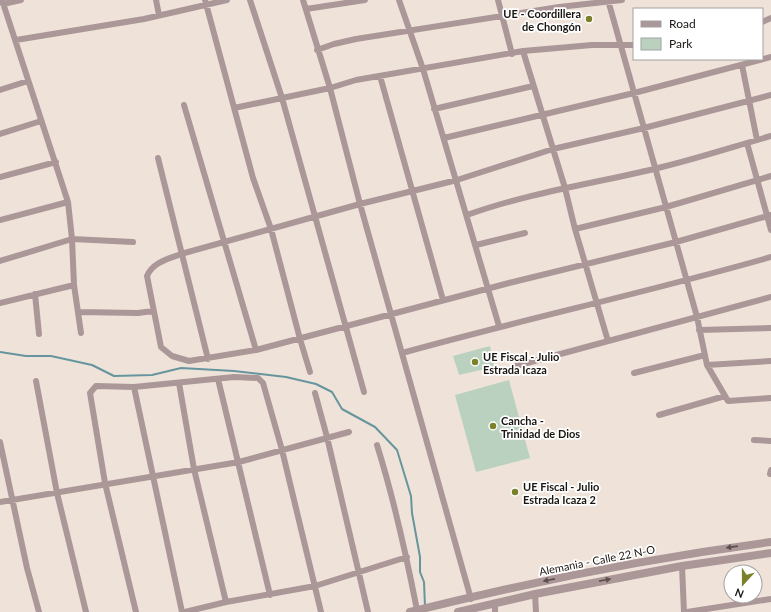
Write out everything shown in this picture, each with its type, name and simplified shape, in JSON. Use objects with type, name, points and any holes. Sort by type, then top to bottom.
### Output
[{"type":"street","points":[[21,0],[2,2],[16,40],[68,202],[72,239],[74,285],[81,333]]},
{"type":"street","points":[[156,0],[160,15]]},
{"type":"street","points":[[16,40],[160,15],[206,3],[227,0]]},
{"type":"street","points":[[250,0],[282,98],[364,392]]},
{"type":"street","points":[[303,0],[317,50],[330,88],[360,204],[471,599]]},
{"type":"street","points":[[306,9],[365,0]]},
{"type":"street","points":[[399,0],[423,69],[499,326]]},
{"type":"street","points":[[498,0],[512,54]]},
{"type":"street","points":[[317,50],[356,39],[622,0]]},
{"type":"street","points":[[608,1],[697,317],[707,364],[728,401],[733,402],[771,398]]},
{"type":"street","points":[[206,3],[234,108],[254,178],[271,229],[310,372]]},
{"type":"street","points":[[234,108],[330,88],[356,80],[523,51],[592,45],[633,45]]},
{"type":"street","points":[[523,51],[565,188],[575,229],[608,341]]},
{"type":"street","points":[[444,138],[542,113],[634,93],[760,60]]},
{"type":"street","points":[[742,65],[757,140]]},
{"type":"street","points":[[380,76],[443,300]]},
{"type":"street","points":[[0,90],[28,81]]},
{"type":"street","points":[[434,109],[533,86]]},
{"type":"street","points":[[769,215],[676,242],[346,325],[300,339],[256,350],[189,361],[172,356],[161,348],[147,276],[149,270],[164,260],[181,254],[225,243],[315,216],[457,180],[553,149],[644,128],[771,95]]},
{"type":"street","points":[[184,106],[256,350]]},
{"type":"street","points":[[0,134],[41,121]]},
{"type":"street","points":[[467,215],[496,205],[565,188],[655,169],[771,136]]},
{"type":"street","points":[[747,143],[769,215],[771,230]]},
{"type":"street","points":[[158,158],[208,359]]},
{"type":"street","points":[[0,177],[56,162]]},
{"type":"street","points":[[575,229],[666,207],[771,176]]},
{"type":"street","points":[[0,220],[68,202]]},
{"type":"street","points":[[476,245],[525,234]]},
{"type":"street","points":[[0,262],[72,239],[133,242]]},
{"type":"street","points":[[402,353],[499,326],[687,281],[771,257]]},
{"type":"street","points":[[0,303],[74,285]]},
{"type":"street","points":[[35,294],[39,334]]},
{"type":"street","points":[[516,366],[771,297]]},
{"type":"street","points":[[78,312],[138,313],[153,311]]},
{"type":"street","points":[[700,330],[771,328]]},
{"type":"street","points":[[634,373],[704,355]]},
{"type":"street","points":[[707,364],[771,361]]},
{"type":"street","points":[[136,612],[105,483],[91,391],[96,386],[134,387],[218,379],[258,378],[261,380],[282,450],[321,612]]},
{"type":"street","points":[[218,379],[270,595]]},
{"type":"street","points":[[36,381],[57,492],[86,612]]},
{"type":"street","points":[[179,383],[194,469],[226,602]]},
{"type":"street","points":[[134,387],[182,612]]},
{"type":"street","points":[[315,393],[327,437],[368,612]]},
{"type":"street","points":[[659,415],[725,396]]},
{"type":"street","points":[[0,502],[105,483],[152,477],[239,462],[349,432]]},
{"type":"street","points":[[754,440],[771,440]]},
{"type":"street","points":[[0,442],[27,568],[39,612]]},
{"type":"street","points":[[377,445],[388,479],[407,557],[415,611]]},
{"type":"street","name":"Alemania - Calle 22 N-O","points":[[415,611],[598,570],[676,556],[771,542]]},
{"type":"street","name":"Alemania - Calle 22 N-O","points":[[458,612],[535,594],[682,566],[771,554]]},
{"type":"street","points":[[185,612],[226,602],[315,586],[407,557]]},
{"type":"street","points":[[682,566],[685,612],[771,599]]},
{"type":"street","points":[[535,594],[536,612]]},
{"type":"street","points":[[495,603],[495,612]]},
{"type":"green space","points":[[490,346],[494,367],[459,375],[453,356]]},
{"type":"green space","name":"Cancha - Trinidad de Dios","points":[[509,380],[530,458],[476,472],[455,395]]},
{"type":"waterway","points":[[0,352],[26,356],[51,356],[92,365],[114,376],[152,375],[181,368],[234,371],[286,377],[316,384],[332,392],[342,409],[375,427],[397,450],[411,496],[412,513],[420,557],[420,572],[424,582],[425,607]]},
{"type":"place","name":"UE - Coordillera de Chongón","points":[[589,19]]},
{"type":"place","name":"UE Fiscal - Julio Estrada Icaza","points":[[475,362]]},
{"type":"place","name":"Cancha - Trinidad de Dios","points":[[493,426]]},
{"type":"place","name":"UE Fiscal - Julio Estrada Icaza 2","points":[[515,492]]}]
